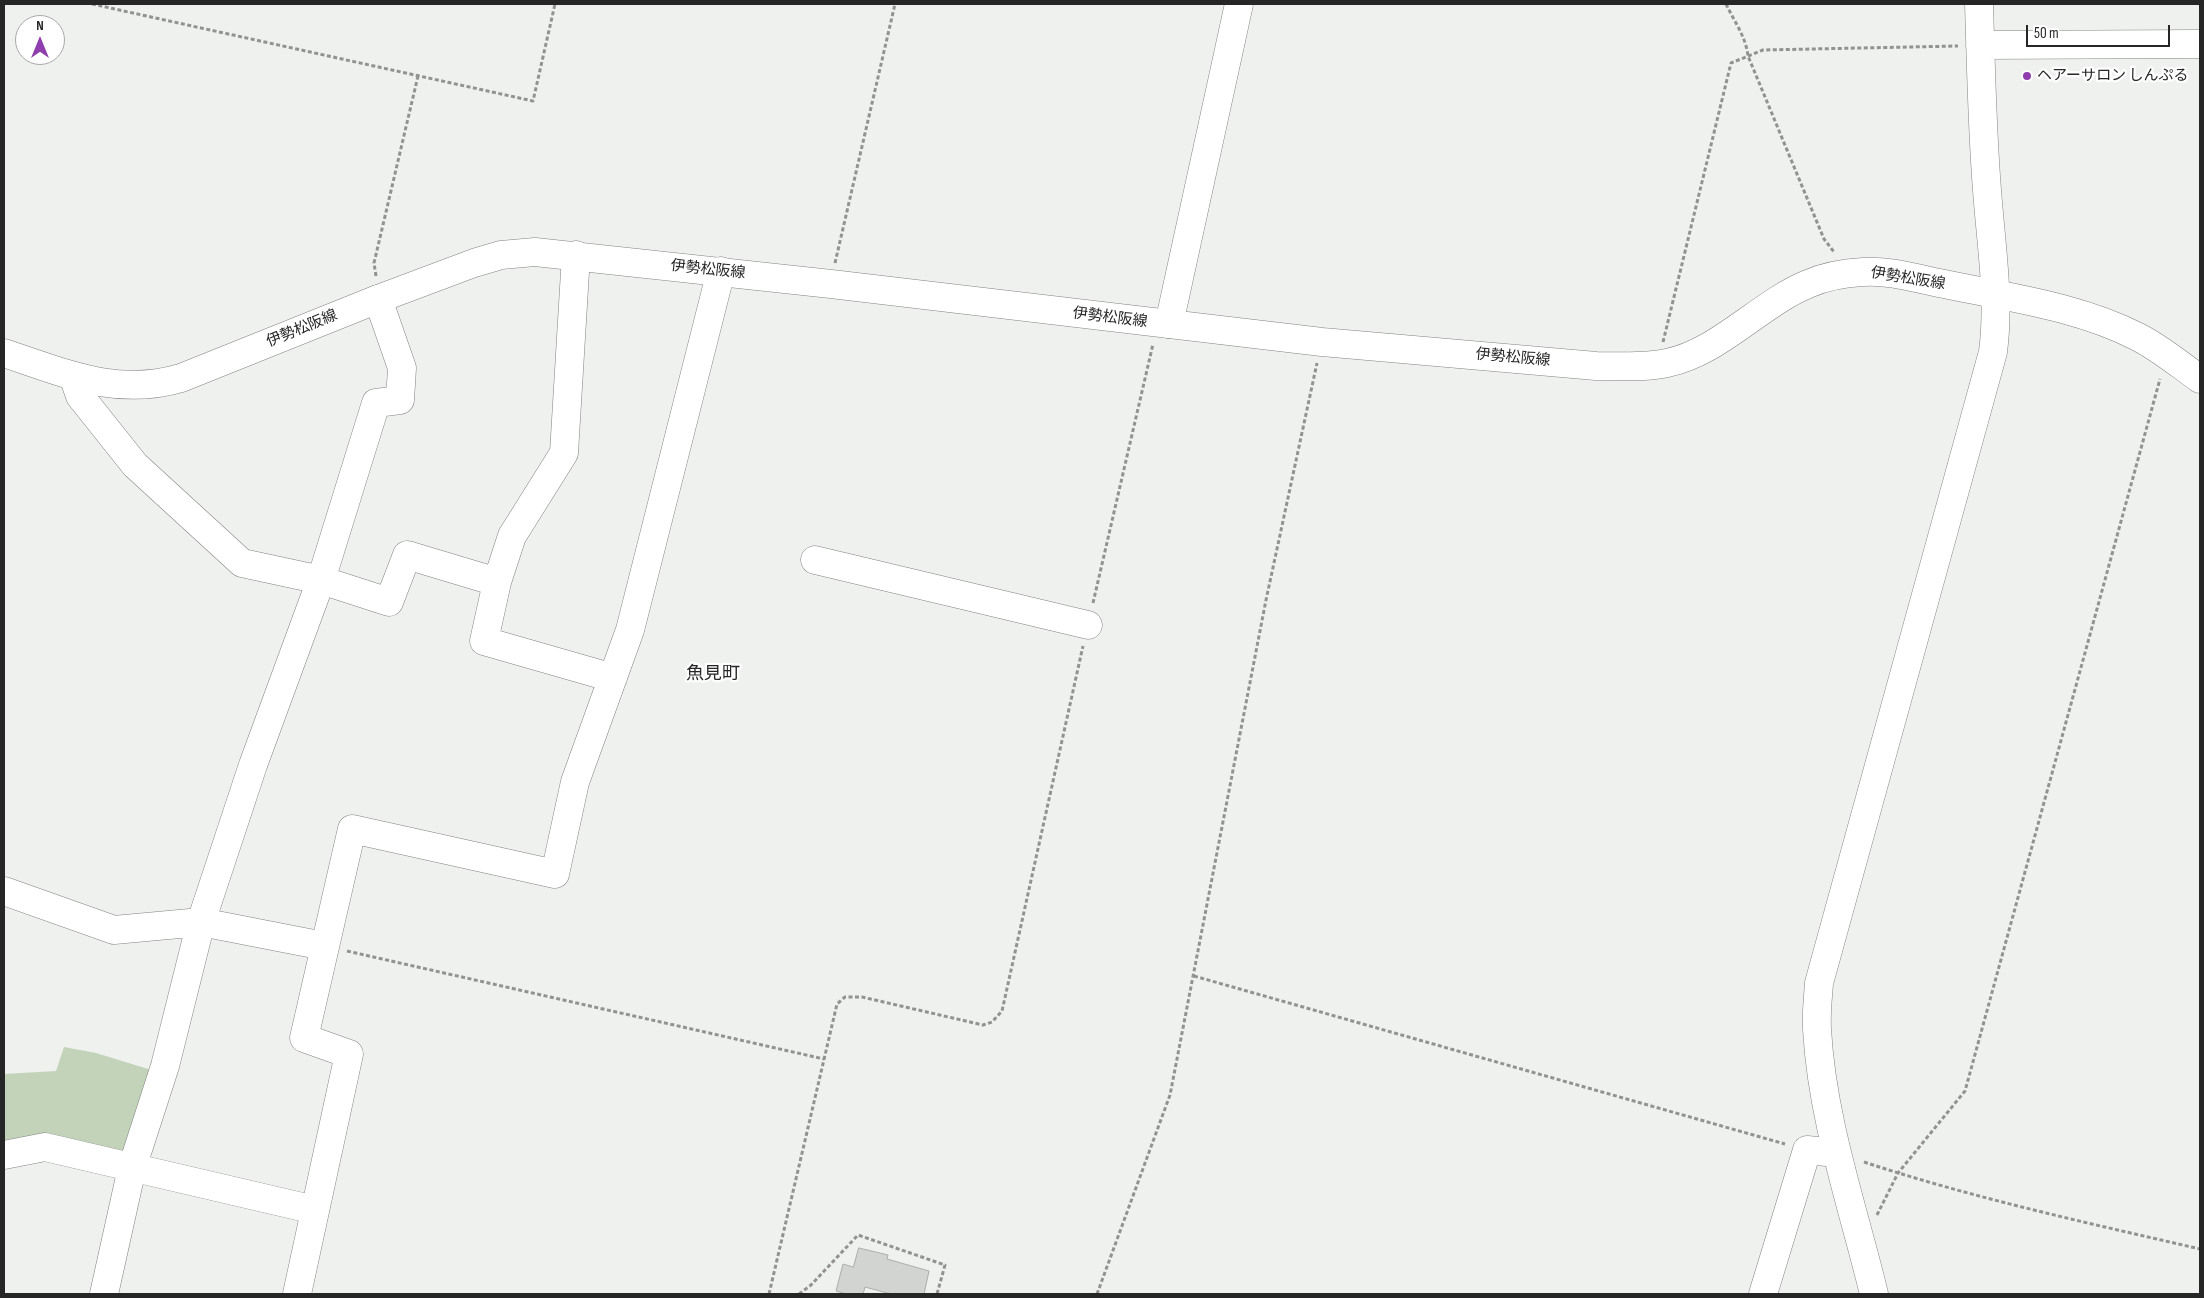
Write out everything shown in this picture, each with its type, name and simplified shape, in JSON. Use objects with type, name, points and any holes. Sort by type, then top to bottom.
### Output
[{"type":"street","points":[[1163,324],[1239,4]]},
{"type":"street","points":[[1874,1294],[1837,1153],[1819,1052],[1817,1027],[1819,983],[1984,389],[1997,324],[1997,295],[1987,190],[1979,4]]},
{"type":"street","points":[[1980,45],[2200,44]]},
{"type":"street","name":"伊勢松阪線","points":[[4,353],[73,376],[112,385],[136,386],[158,384],[181,378],[378,299],[501,255],[535,252],[721,271],[1322,342],[1596,366],[1667,364],[1695,354],[1806,284],[1830,275],[1865,271],[1898,275],[2061,308],[2096,319],[2138,337],[2200,379]]},
{"type":"street","points":[[576,255],[564,453],[512,536],[497,582],[484,641],[613,678]]},
{"type":"street","points":[[297,1294],[349,1054],[304,1038],[352,829],[555,874],[575,782],[630,630],[721,271]]},
{"type":"street","points":[[104,1294],[132,1168],[165,1066],[201,922],[253,765],[321,580],[376,403],[400,400],[402,368],[378,299]]},
{"type":"street","points":[[73,376],[80,396],[134,465],[242,563],[321,580],[389,602],[407,555],[497,582]]},
{"type":"street","points":[[815,560],[1088,624]]},
{"type":"street","points":[[4,890],[114,930],[201,922],[324,946]]},
{"type":"street","points":[[4,1155],[45,1147],[315,1210]]},
{"type":"street","points":[[1763,1294],[1807,1150],[1837,1153]]},
{"type":"street","points":[[1854,1294],[1862,1246]]},
{"type":"path","points":[[92,4],[533,101],[555,4]]},
{"type":"path","points":[[831,284],[895,4]]},
{"type":"path","points":[[1726,4],[1736,28],[1746,41],[1748,56],[1824,239],[1848,273]]},
{"type":"path","points":[[1667,364],[1661,347],[1731,63],[1763,50],[1980,45]]},
{"type":"path","points":[[378,299],[374,263],[418,76]]},
{"type":"path","points":[[769,1294],[837,1004],[845,997],[862,997],[983,1025],[992,1022],[1002,1011],[1088,624],[1163,324]]},
{"type":"path","points":[[1097,1294],[1170,1095],[1266,600],[1322,342]]},
{"type":"path","points":[[1862,1246],[1898,1173],[1965,1091],[2160,380],[2171,358]]},
{"type":"path","points":[[324,946],[824,1059]]},
{"type":"path","points":[[1194,976],[1807,1150]]},
{"type":"path","points":[[1837,1153],[1898,1173],[2072,1219],[2200,1249]]},
{"type":"path","points":[[799,1294],[858,1235],[945,1265],[937,1294]]},
{"type":"green space","points":[[64,1047],[96,1053],[158,1072],[130,1155],[4,1148],[4,1074],[56,1071]]},
{"type":"building","points":[[859,1248],[888,1255],[887,1259],[929,1271],[924,1294],[891,1294],[865,1287],[863,1294],[846,1294],[836,1291],[843,1264],[853,1267]]},
{"type":"place","name":"ヘアーサロン しんぷる","points":[[2027,76]]},
{"type":"district","name":"魚見町","points":[[713,674]]}]
